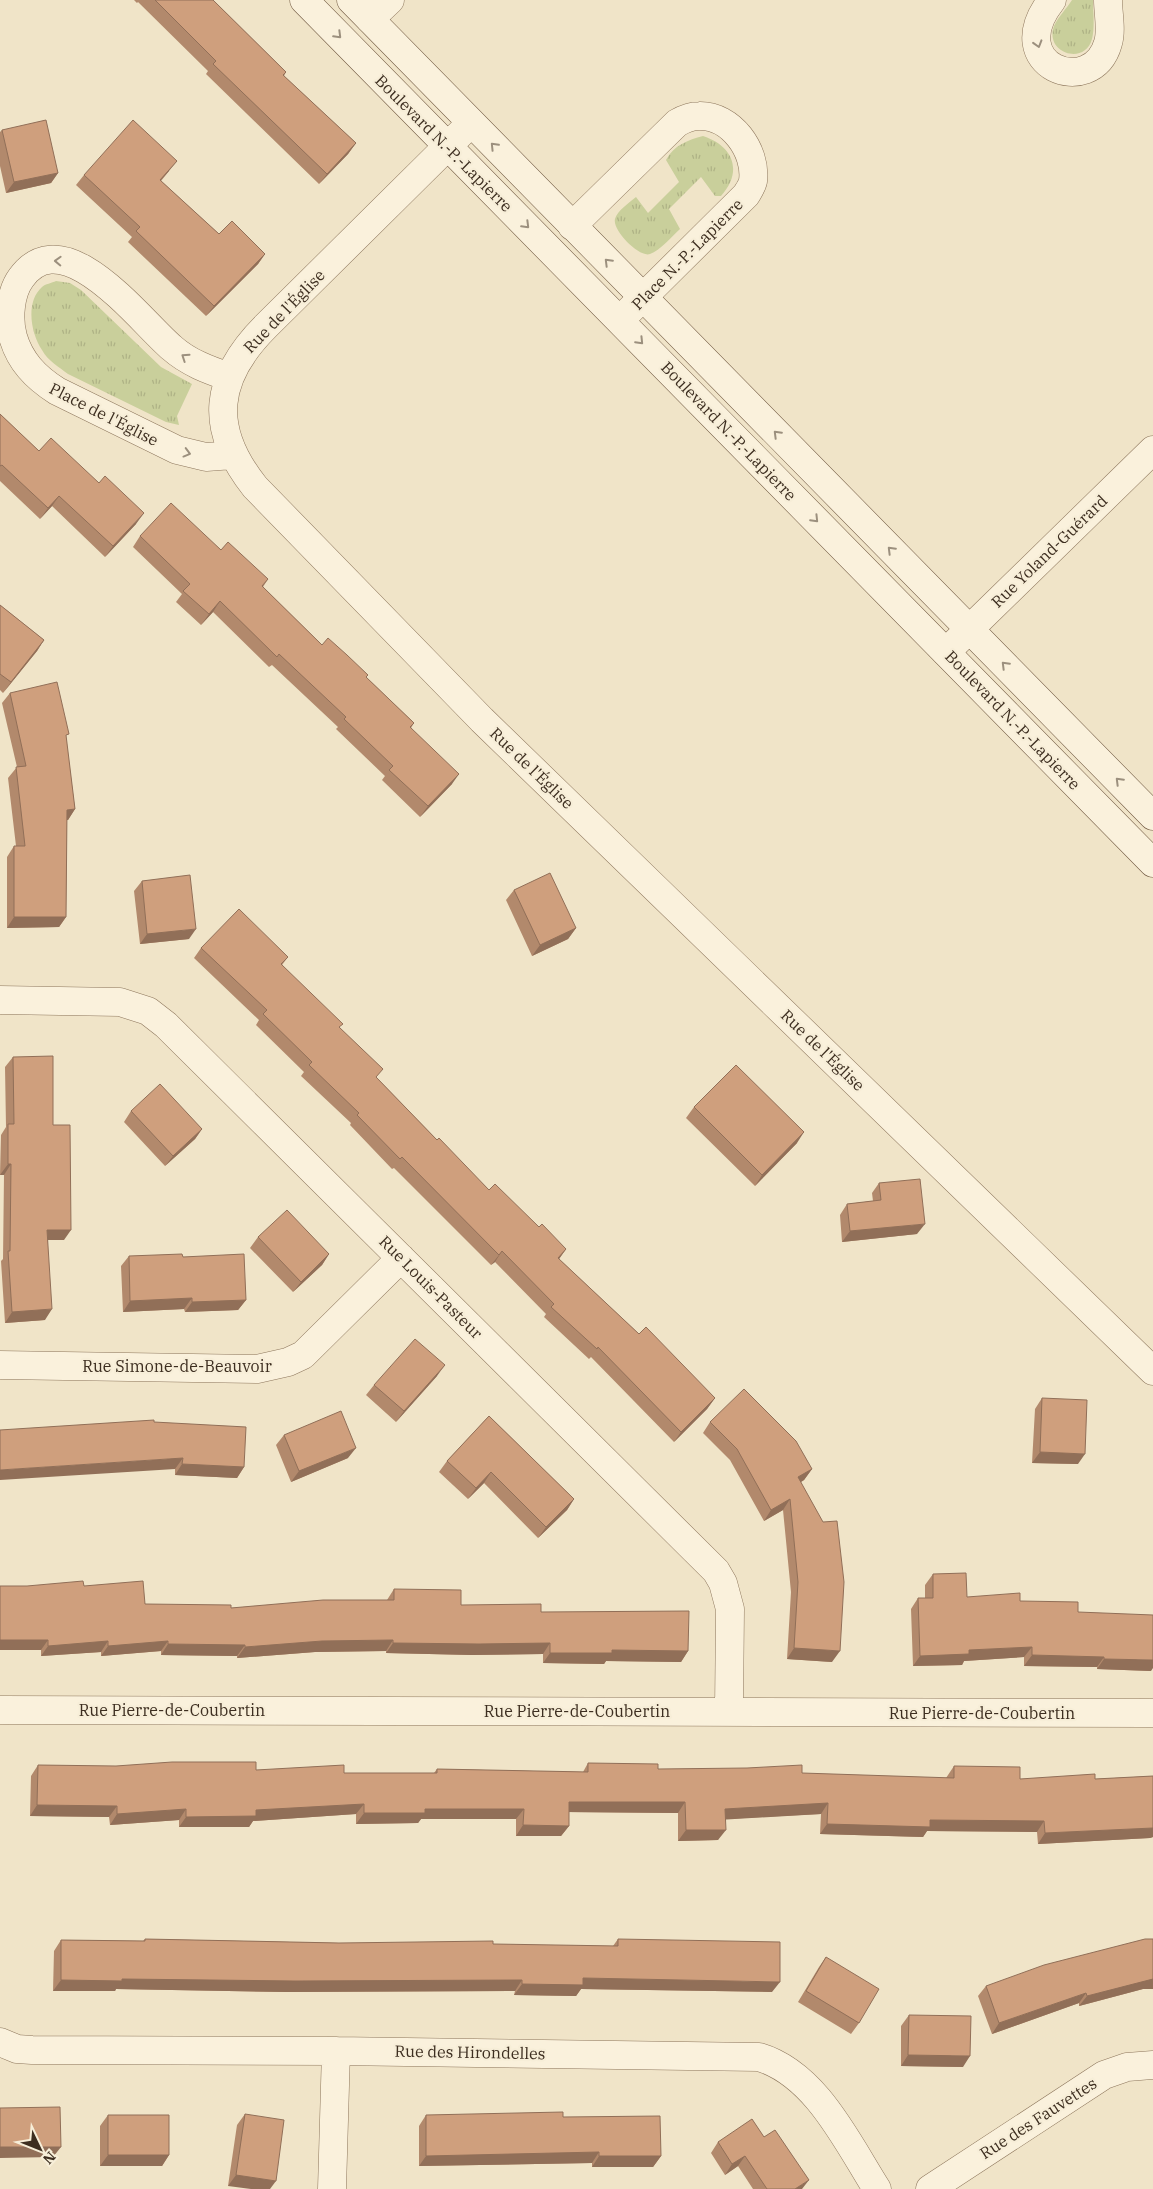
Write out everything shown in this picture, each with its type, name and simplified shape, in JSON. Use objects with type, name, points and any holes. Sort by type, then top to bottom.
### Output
[{"type":"street","name":"Boulevard N.-P.-Lapierre","points":[[304,0],[1153,863]]},
{"type":"street","name":"Boulevard N.-P.-Lapierre","points":[[351,0],[1153,816]]},
{"type":"street","points":[[370,19],[390,0]]},
{"type":"street","points":[[1052,0],[1040,16],[1035,38],[1049,66],[1058,71],[1066,72],[1091,67],[1102,57],[1109,40],[1108,0]]},
{"type":"street","name":"Place N.-P.-Lapierre","points":[[572,226],[677,123],[689,117],[701,116],[714,119],[726,125],[744,141],[750,154],[753,169],[753,183],[746,195],[620,320]]},
{"type":"street","name":"Rue de l'Église","points":[[471,123],[242,352],[225,389],[224,421],[233,455],[255,487],[482,720],[1153,1371]]},
{"type":"street","name":"Place de l'Église","points":[[229,377],[190,361],[172,349],[115,293],[84,268],[72,262],[58,260],[36,264],[27,271],[16,288],[11,314],[14,340],[23,360],[43,382],[57,391],[176,450],[206,457],[233,455]]},
{"type":"street","name":"Rue Yoland-Guérard","points":[[946,652],[1153,450]]},
{"type":"street","name":"Rue Louis-Pasteur","points":[[0,1000],[120,1002],[148,1011],[166,1025],[716,1571],[723,1583],[730,1609],[729,1711]]},
{"type":"street","name":"Rue Simone-de-Beauvoir","points":[[0,1365],[273,1367],[288,1362],[311,1348],[401,1258]]},
{"type":"street","name":"Rue Pierre-de-Coubertin","points":[[0,1710],[729,1711],[1153,1714]]},
{"type":"street","name":"Rue des Hirondelles","points":[[0,2042],[17,2049],[32,2050],[336,2051],[760,2057],[774,2061],[808,2085],[877,2189]]},
{"type":"street","points":[[332,2189],[336,2051]]},
{"type":"street","name":"Rue des Fauvettes","points":[[930,2189],[1104,2075],[1127,2067],[1153,2065]]},
{"type":"green space","points":[[1072,0],[1093,0],[1094,25],[1092,39],[1088,47],[1082,52],[1074,54],[1060,49],[1052,35],[1054,26]]},
{"type":"green space","points":[[703,136],[714,140],[722,146],[732,161],[732,178],[728,187],[721,196],[715,196],[701,177],[669,209],[680,229],[662,247],[654,252],[645,254],[639,252],[627,242],[618,230],[615,224],[616,216],[636,197],[648,213],[679,182],[666,160],[669,155],[682,144]]},
{"type":"green space","points":[[56,281],[70,283],[81,290],[161,367],[192,384],[177,416],[179,425],[166,422],[68,374],[44,354],[35,336],[33,327],[33,301],[42,287]]},
{"type":"building","points":[[155,0],[213,0],[286,72],[283,75],[356,143],[327,174],[213,64],[216,61]]},
{"type":"building","points":[[46,120],[58,173],[14,182],[2,130]]},
{"type":"building","points":[[133,120],[177,161],[160,180],[219,234],[232,221],[265,254],[214,306],[136,231],[140,227],[84,175]]},
{"type":"building","points":[[0,414],[39,451],[51,438],[99,483],[105,476],[144,513],[113,546],[59,496],[48,508],[2,465],[0,466]]},
{"type":"building","points":[[171,503],[221,550],[228,542],[268,579],[262,586],[322,645],[328,638],[368,675],[366,677],[414,723],[410,727],[459,774],[428,806],[389,770],[393,766],[344,719],[346,717],[279,654],[277,657],[220,601],[209,614],[183,591],[190,584],[140,536]]},
{"type":"building","points":[[0,605],[44,640],[11,682],[0,674]]},
{"type":"building","points":[[57,682],[69,734],[66,735],[75,809],[67,810],[66,917],[14,917],[14,846],[25,846],[16,767],[26,766],[10,693]]},
{"type":"building","points":[[550,873],[576,928],[540,945],[514,890]]},
{"type":"building","points":[[190,875],[196,929],[147,934],[142,881]]},
{"type":"building","points":[[239,909],[288,957],[281,964],[343,1024],[339,1027],[383,1069],[376,1077],[437,1140],[439,1138],[489,1190],[495,1184],[539,1227],[542,1224],[566,1249],[558,1258],[639,1334],[646,1327],[715,1398],[681,1432],[598,1347],[597,1349],[551,1307],[554,1304],[502,1251],[499,1255],[402,1157],[400,1159],[357,1115],[359,1113],[309,1065],[312,1062],[263,1014],[267,1010],[201,948]]},
{"type":"building","points":[[53,1056],[53,1125],[70,1125],[71,1230],[47,1230],[52,1309],[12,1312],[8,1251],[10,1251],[11,1164],[8,1164],[8,1124],[14,1124],[13,1057]]},
{"type":"building","points":[[736,1065],[804,1132],[762,1175],[694,1107]]},
{"type":"building","points":[[160,1084],[202,1129],[173,1156],[131,1111]]},
{"type":"building","points":[[920,1179],[925,1224],[850,1231],[847,1204],[881,1200],[879,1183]]},
{"type":"building","points":[[287,1210],[329,1254],[301,1282],[258,1237]]},
{"type":"building","points":[[182,1254],[183,1257],[244,1254],[246,1300],[192,1302],[192,1298],[130,1301],[129,1256]]},
{"type":"building","points":[[415,1339],[445,1365],[404,1411],[374,1385]]},
{"type":"building","points":[[744,1389],[796,1441],[812,1469],[798,1477],[823,1522],[837,1521],[844,1582],[840,1651],[794,1648],[798,1582],[790,1499],[771,1510],[737,1449],[710,1422]]},
{"type":"building","points":[[1042,1398],[1087,1400],[1085,1454],[1040,1452]]},
{"type":"building","points":[[341,1411],[356,1448],[299,1471],[284,1435]]},
{"type":"building","points":[[489,1416],[574,1499],[546,1527],[491,1472],[476,1488],[447,1461]]},
{"type":"building","points":[[154,1420],[154,1422],[246,1427],[244,1467],[182,1464],[183,1458],[0,1470],[0,1430]]},
{"type":"building","points":[[966,1573],[967,1597],[1020,1593],[1020,1601],[1078,1602],[1078,1612],[1153,1615],[1153,1660],[1032,1655],[1032,1647],[969,1650],[969,1654],[920,1656],[918,1598],[933,1598],[933,1574]]},
{"type":"building","points":[[83,1581],[84,1586],[143,1581],[145,1604],[231,1605],[231,1608],[323,1600],[394,1600],[394,1589],[461,1590],[461,1605],[541,1604],[541,1612],[689,1611],[688,1651],[612,1650],[612,1653],[550,1653],[550,1643],[393,1643],[393,1640],[322,1641],[245,1647],[245,1645],[168,1644],[168,1641],[108,1646],[108,1641],[48,1646],[48,1640],[0,1640],[0,1586],[27,1586]]},
{"type":"building","points":[[172,1762],[256,1762],[256,1770],[344,1765],[344,1773],[437,1773],[437,1769],[588,1772],[588,1763],[658,1764],[658,1769],[802,1765],[802,1773],[954,1778],[954,1766],[1020,1767],[1020,1779],[1095,1774],[1095,1779],[1153,1776],[1153,1828],[1045,1833],[1044,1821],[930,1820],[930,1827],[827,1824],[828,1803],[725,1809],[726,1830],[686,1830],[685,1802],[569,1802],[569,1826],[523,1825],[524,1809],[425,1809],[425,1813],[364,1813],[364,1804],[256,1810],[256,1816],[186,1817],[186,1809],[117,1814],[117,1806],[37,1805],[38,1765],[116,1766]]},
{"type":"building","points":[[145,1939],[339,1943],[493,1941],[493,1944],[618,1946],[618,1939],[780,1942],[780,1982],[583,1978],[583,1985],[522,1984],[522,1980],[61,1980],[61,1940],[145,1941]]},
{"type":"building","points":[[1145,1939],[1153,1939],[1153,1979],[1087,1996],[1086,1993],[999,2023],[986,1986],[1044,1965]]},
{"type":"building","points":[[826,1957],[879,1989],[859,2023],[806,1991]]},
{"type":"building","points":[[909,2015],[971,2016],[970,2056],[908,2055]]},
{"type":"building","points":[[60,2107],[61,2147],[0,2147],[0,2108]]},
{"type":"building","points":[[563,2112],[563,2117],[660,2116],[661,2156],[599,2156],[599,2152],[426,2156],[426,2115]]},
{"type":"building","points":[[245,2114],[284,2120],[276,2181],[236,2175]]},
{"type":"building","points":[[108,2115],[169,2115],[169,2155],[108,2155]]},
{"type":"building","points":[[752,2119],[764,2137],[775,2130],[809,2180],[795,2189],[767,2189],[745,2156],[732,2164],[718,2142]]}]
